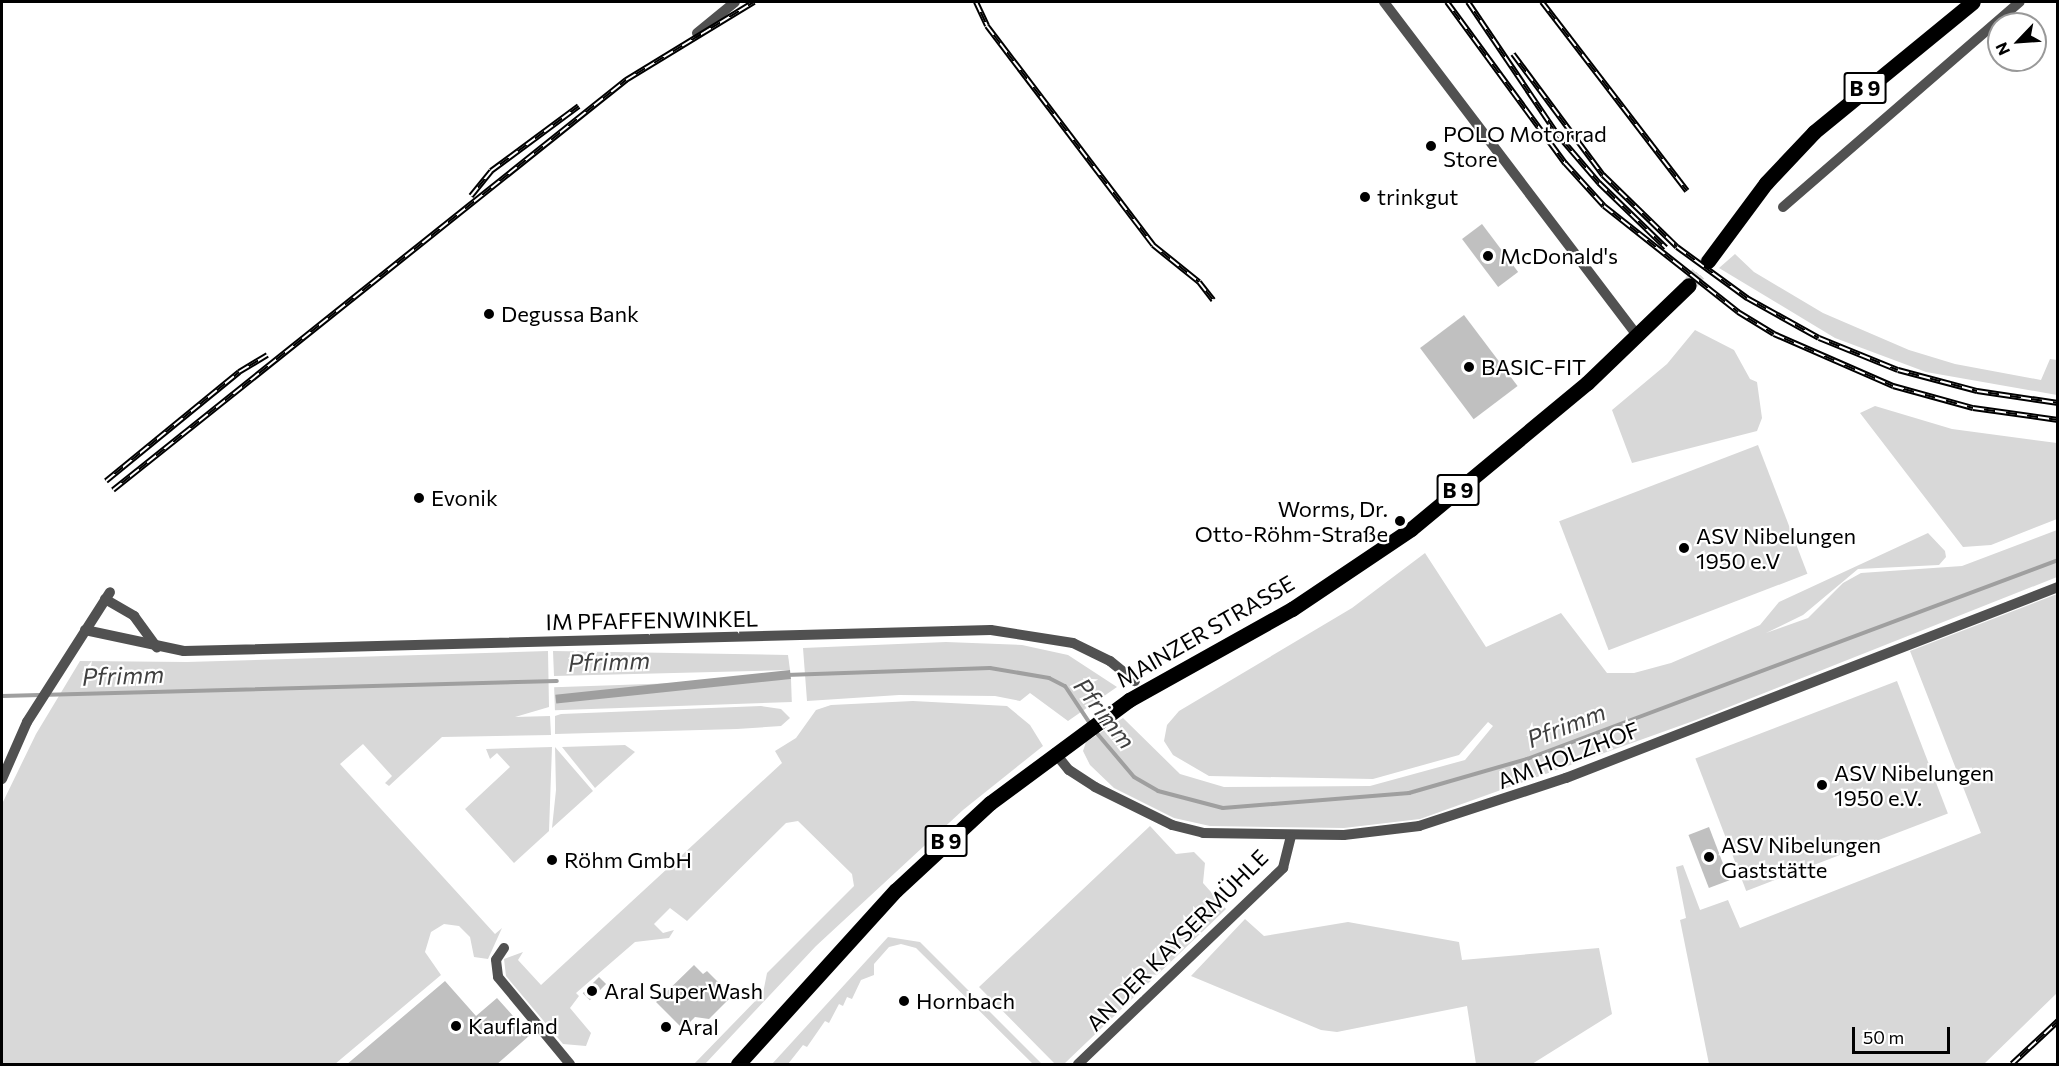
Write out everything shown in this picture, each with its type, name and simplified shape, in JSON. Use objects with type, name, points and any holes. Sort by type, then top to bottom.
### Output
[{"type":"main road","name":"B 9","points":[[1708,261],[1766,183],[1814,132],[1973,2]]},
{"type":"main road","name":"MAINZER STRASSE","points":[[738,1065],[926,859],[1055,753],[1139,687],[1292,609],[1411,529],[1638,337],[1689,285]]},
{"type":"street","points":[[697,33],[735,2]]},
{"type":"street","points":[[1384,2],[1638,337]]},
{"type":"street","points":[[1783,207],[2018,4]]},
{"type":"street","name":"AM HOLZHOF","points":[[1055,753],[1069,770],[1095,787],[1172,825],[1203,834],[1291,837],[1419,826],[1476,810],[2058,587]]},
{"type":"street","points":[[2,779],[27,722],[108,595],[135,616],[157,648]]},
{"type":"street","name":"IM PFAFFENWINKEL","points":[[85,630],[157,648],[184,651],[991,630],[1073,643],[1110,661],[1139,687]]},
{"type":"street","name":"AN DER KAYSERMÜHLE","points":[[1078,1065],[1283,868],[1291,837]]},
{"type":"street","points":[[504,948],[496,960],[498,977],[570,1065]]},
{"type":"shaded area","points":[[1735,254],[1754,272],[1823,313],[1909,350],[1955,364],[2041,380],[2050,359],[2057,360],[2057,395],[1926,372],[1835,338],[1719,268]]},
{"type":"shaded area","points":[[1695,330],[1734,350],[1750,379],[1757,382],[1762,418],[1757,431],[1632,463],[1612,410],[1667,364]]},
{"type":"shaded area","points":[[1875,406],[1952,429],[2057,443],[2057,519],[1991,545],[1963,547],[1860,413]]},
{"type":"shaded area","name":"ASV Nibelungen 1950 e.V","points":[[1758,445],[1807,574],[1609,650],[1559,521]]},
{"type":"shaded area","points":[[2057,530],[2057,577],[1696,720],[1420,819],[1344,828],[1210,826],[1174,818],[1114,788],[1090,765],[1083,751],[1086,742],[1123,718],[1180,774],[1224,787],[1370,786],[1465,760],[1493,726],[1488,722],[1459,755],[1373,779],[1209,776],[1173,755],[1164,741],[1167,725],[1179,711],[1352,608],[1425,553],[1486,647],[1561,613],[1607,673],[1634,673],[1671,663],[1760,625],[1779,602],[1928,533],[1945,551],[1946,557],[1939,565],[1858,569],[1803,615],[1766,633],[1808,618],[1843,583],[1861,573],[1962,566]]},
{"type":"shaded area","points":[[2057,594],[2057,993],[1984,1064],[1709,1064],[1680,920],[1686,918],[1676,867],[1683,865],[1700,910],[1728,900],[1740,928],[1981,833],[1910,651]]},
{"type":"shaded area","points":[[946,642],[1022,645],[1068,655],[1117,687],[1068,721],[1030,693],[1020,701],[995,696],[899,695],[807,701],[803,648]]},
{"type":"shaded area","points":[[548,651],[549,707],[515,717],[550,716],[551,735],[442,737],[389,786],[385,783],[392,776],[363,744],[340,764],[495,934],[502,928],[488,959],[474,957],[470,937],[459,926],[444,924],[431,932],[425,952],[441,975],[335,1064],[2,1064],[2,804],[36,734],[80,661],[187,662]]},
{"type":"shaded area","points":[[553,651],[788,655],[790,670],[554,676]]},
{"type":"shaded area","points":[[790,670],[791,679],[556,704],[555,695]]},
{"type":"shaded area","points":[[791,679],[792,702],[555,710],[554,687]]},
{"type":"shaded area","name":"ASV Nibelungen 1950 e.V.","points":[[1897,681],[1948,814],[1746,891],[1695,758]]},
{"type":"shaded area","points":[[913,701],[1007,706],[1030,725],[1043,746],[963,810],[816,946],[705,1064],[694,1064],[763,993],[767,973],[854,886],[852,874],[798,821],[786,823],[687,921],[670,908],[654,924],[663,933],[674,930],[669,938],[635,942],[576,993],[579,996],[570,1008],[591,1033],[586,1046],[563,1044],[506,976],[504,959],[523,952],[518,960],[541,985],[782,763],[775,751],[796,738],[816,710],[831,705]]},
{"type":"shaded area","points":[[761,706],[781,709],[790,718],[781,726],[737,729],[555,734],[555,716],[561,714]]},
{"type":"shaded area","points":[[625,745],[635,752],[595,788],[562,747]]},
{"type":"shaded area","points":[[552,747],[549,831],[514,863],[465,809],[510,767],[497,753],[490,759],[486,749]]},
{"type":"shaded area","points":[[555,747],[593,791],[552,828],[556,790]]},
{"type":"shaded area","points":[[1150,826],[1176,854],[1194,852],[1205,863],[1203,883],[1226,909],[1064,1064],[1055,1064],[979,987]]},
{"type":"shaded area","points":[[1245,919],[1264,936],[1348,922],[1459,942],[1462,960],[1599,948],[1612,1014],[1532,1064],[1476,1064],[1467,1006],[1337,1032],[1321,1030],[1191,976]]},
{"type":"shaded area","points":[[888,937],[920,942],[1042,1064],[1033,1064],[916,948],[901,944],[889,947],[874,964],[874,975],[861,980],[852,999],[847,997],[843,1006],[839,1004],[829,1023],[825,1021],[807,1047],[803,1045],[788,1064],[772,1064]]},
{"type":"building","name":"McDonald's","points":[[1482,224],[1518,272],[1498,287],[1462,239]]},
{"type":"building","name":"BASIC-FIT","points":[[1464,315],[1518,386],[1474,419],[1420,348]]},
{"type":"building","name":"ASV Nibelungen Gaststätte","points":[[1709,827],[1729,880],[1709,888],[1688,835]]},
{"type":"building","points":[[694,965],[703,974],[707,971],[732,996],[709,1019],[695,1017],[683,1029],[656,1002]]},
{"type":"building","name":"Aral SuperWash","points":[[599,977],[606,984],[590,1000],[583,993]]},
{"type":"building","name":"Kaufland","points":[[445,981],[476,1016],[497,998],[530,1035],[496,1065],[346,1065]]},
{"type":"waterway","name":"Pfrimm","points":[[1095,731],[1134,777],[1158,791],[1223,808],[1409,793],[1527,759],[2058,560]]},
{"type":"waterway","name":"Pfrimm","points":[[786,675],[990,668],[1049,678],[1065,686],[1091,725]]},
{"type":"waterway","name":"Pfrimm","points":[[2,696],[557,681]]},
{"type":"tunnel","points":[[1689,285],[1708,261]]},
{"type":"railway","points":[[113,490],[626,80],[754,2]]},
{"type":"railway","points":[[976,2],[987,26],[1153,245],[1199,282],[1213,300]]},
{"type":"railway","points":[[1447,2],[1565,163],[1604,206],[1738,312],[1774,334],[1893,386],[1973,408],[2058,420]]},
{"type":"railway","points":[[1468,2],[1557,134],[1599,183],[1666,248]]},
{"type":"railway","points":[[1542,2],[1687,191]]},
{"type":"railway","points":[[1513,54],[1603,175],[1677,247],[1747,298],[1819,338],[1898,370],[1977,391],[2058,403]]},
{"type":"railway","points":[[471,196],[491,171],[579,106]]},
{"type":"railway","points":[[106,481],[239,372],[267,355]]},
{"type":"railway","points":[[2012,1064],[2058,1021]]},
{"type":"place","name":"POLO Motorrad Store","points":[[1431,146]]},
{"type":"place","name":"trinkgut","points":[[1365,197]]},
{"type":"place","name":"McDonald's","points":[[1488,256]]},
{"type":"place","name":"Degussa Bank","points":[[489,314]]},
{"type":"place","name":"BASIC-FIT","points":[[1469,367]]},
{"type":"place","name":"Evonik","points":[[419,498]]},
{"type":"place","name":"Worms, Dr. Otto-Röhm-Straße","points":[[1400,521]]},
{"type":"place","name":"ASV Nibelungen 1950 e.V","points":[[1684,548]]},
{"type":"place","name":"ASV Nibelungen 1950 e.V.","points":[[1822,785]]},
{"type":"place","name":"ASV Nibelungen Gaststätte","points":[[1709,857]]},
{"type":"place","name":"Röhm GmbH","points":[[552,860]]},
{"type":"place","name":"Aral SuperWash","points":[[592,991]]},
{"type":"place","name":"Hornbach","points":[[904,1001]]},
{"type":"place","name":"Kaufland","points":[[456,1026]]},
{"type":"place","name":"Aral","points":[[666,1027]]}]
